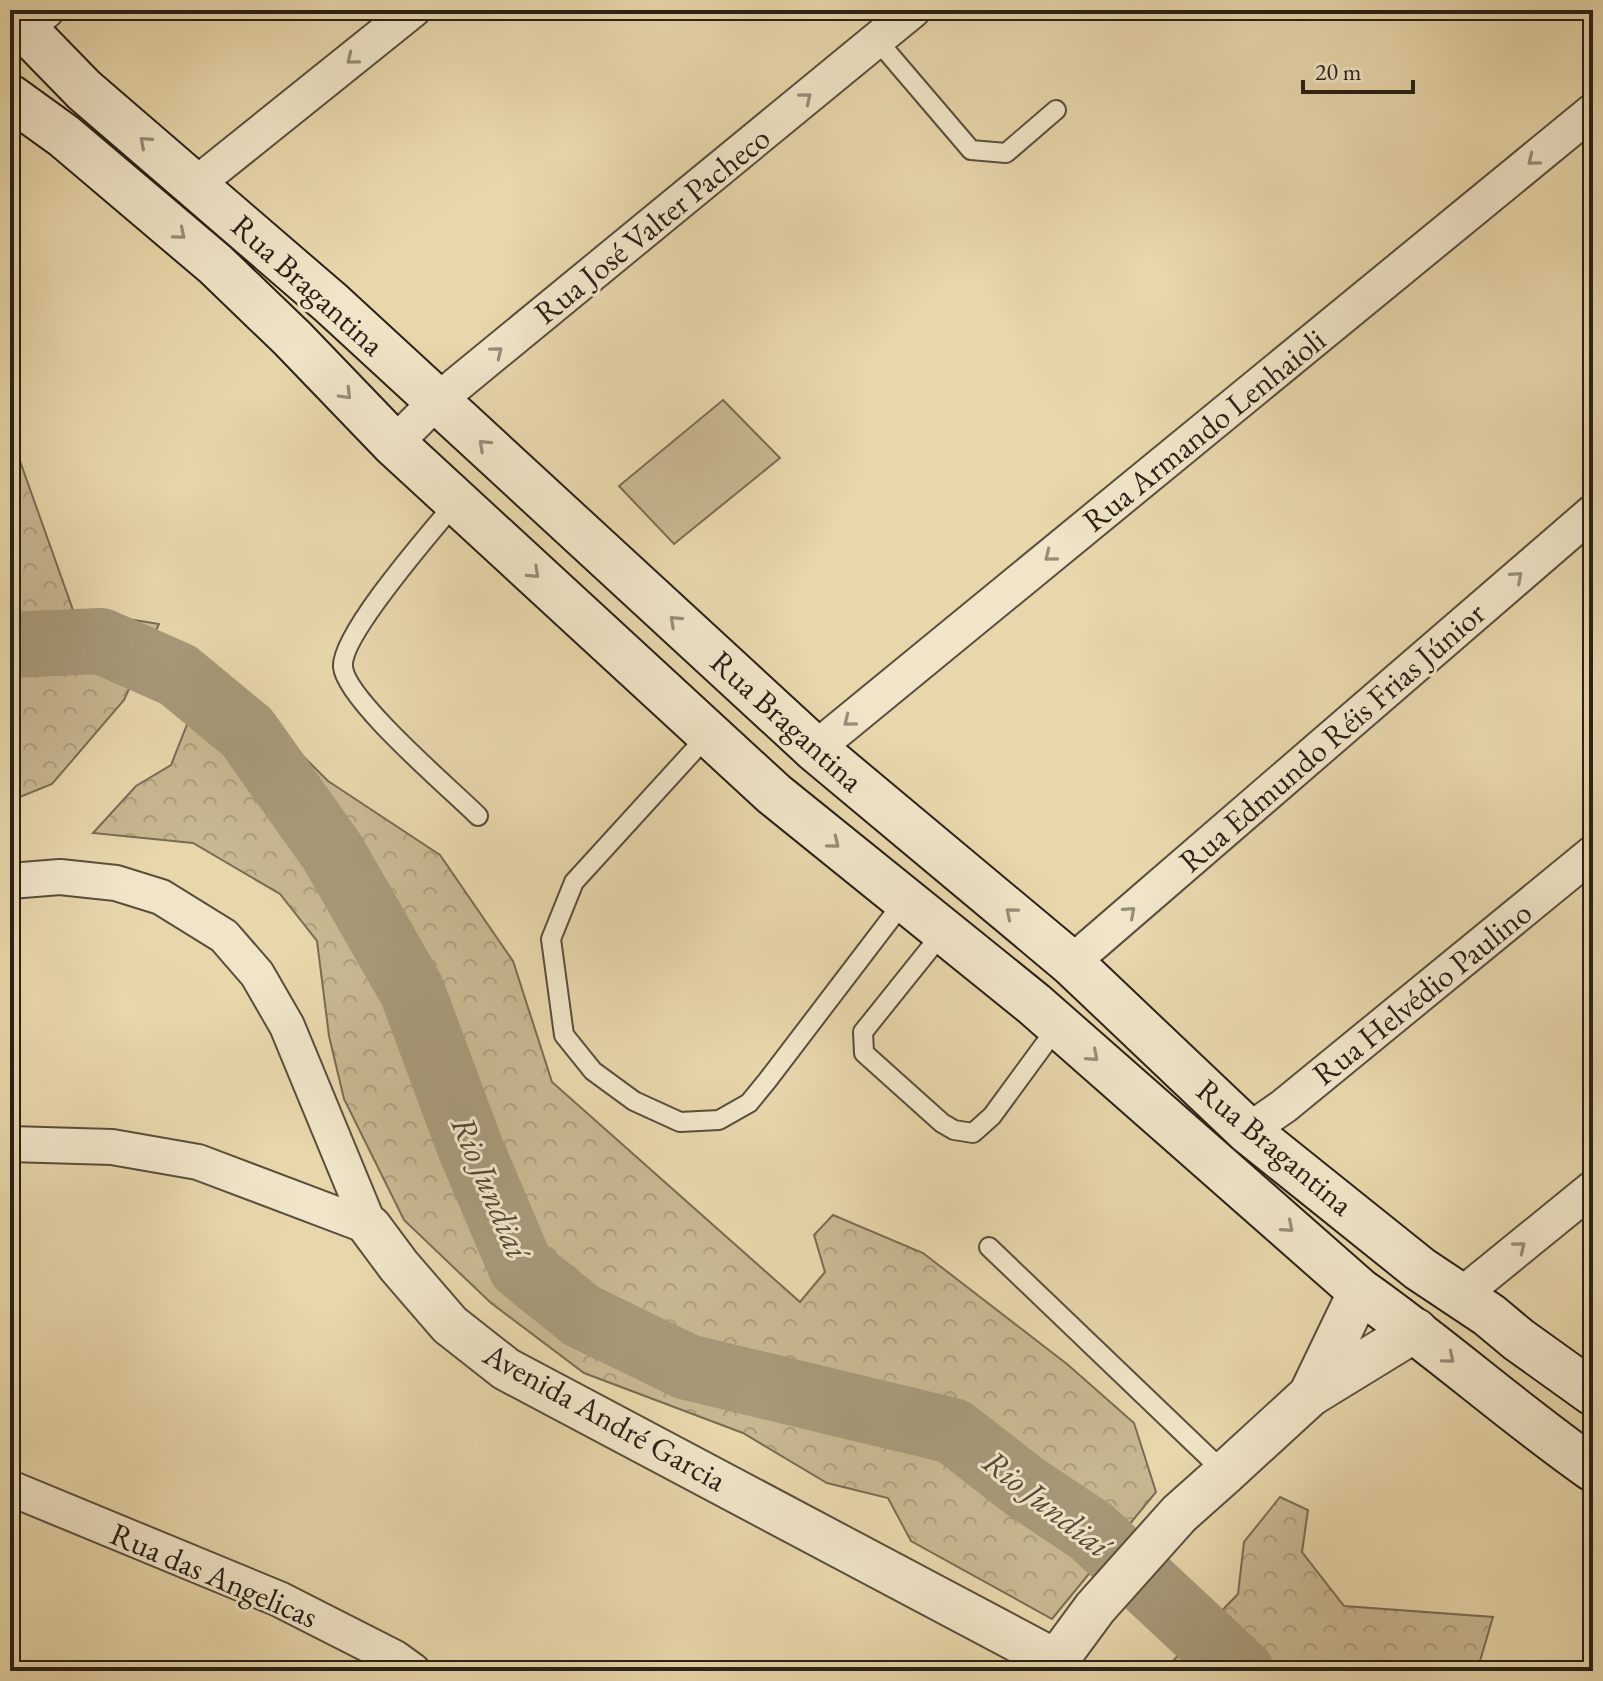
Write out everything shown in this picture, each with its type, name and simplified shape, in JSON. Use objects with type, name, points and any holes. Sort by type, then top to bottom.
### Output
[{"type":"main road","name":"Rua Bragantina","points":[[27,18],[84,90],[331,303],[815,749],[1071,963],[1248,1131],[1420,1269],[1489,1315],[1593,1393]]},
{"type":"main road","name":"Rua Bragantina","points":[[10,97],[64,136],[215,264],[292,338],[394,444],[774,794],[1058,1026],[1388,1310],[1538,1431],[1593,1469]]},
{"type":"street","points":[[195,185],[413,10]]},
{"type":"street","name":"Rua José Valter Pacheco","points":[[394,444],[437,401],[913,10]]},
{"type":"street","name":"Rua Armando Lenhaioli","points":[[815,749],[1593,111]]},
{"type":"street","name":"Rua Edmundo Réis Frias Júnior","points":[[1071,963],[1593,512]]},
{"type":"street","name":"Rua Helvédio Paulino","points":[[1248,1131],[1284,1106],[1593,853]]},
{"type":"street","name":"Avenida André Garcia","points":[[10,881],[60,877],[116,883],[161,897],[224,936],[257,974],[287,1026],[370,1227],[450,1325],[506,1369],[1060,1666]]},
{"type":"street","points":[[10,1144],[112,1147],[198,1162],[370,1227]]},
{"type":"street","points":[[1459,1297],[1593,1188]]},
{"type":"street","points":[[1310,1395],[1388,1310]]},
{"type":"street","points":[[1060,1666],[1095,1608],[1179,1514],[1310,1395],[1388,1310]]},
{"type":"street","name":"Rua das Angelicas","points":[[10,1488],[279,1599],[395,1658],[413,1671]]},
{"type":"lane","points":[[877,40],[971,150],[1006,153],[1056,110]]},
{"type":"lane","points":[[456,502],[415,551],[350,639],[343,666],[350,686],[373,714],[478,816]]},
{"type":"lane","points":[[709,734],[574,882],[551,939],[564,1035],[593,1071],[634,1101],[680,1122],[719,1120],[749,1103],[905,900]]},
{"type":"lane","points":[[944,931],[863,1032],[864,1053],[942,1123],[954,1130],[973,1133],[992,1116],[1058,1026]]},
{"type":"lane","points":[[989,1247],[1225,1473]]},
{"type":"green space","points":[[723,400],[780,458],[674,544],[619,486]]},
{"type":"green space","points":[[10,433],[73,610],[159,624],[124,700],[52,784],[10,801]]},
{"type":"green space","points":[[211,664],[328,781],[440,855],[513,961],[552,1082],[800,1302],[825,1272],[814,1235],[833,1215],[923,1253],[1067,1364],[1134,1423],[1156,1492],[1052,1619],[911,1541],[888,1498],[827,1483],[743,1433],[584,1373],[491,1303],[404,1220],[344,1099],[329,1036],[317,941],[280,894],[193,843],[93,833],[136,786],[171,765]]},
{"type":"green space","points":[[1280,1497],[1308,1510],[1302,1552],[1344,1606],[1493,1617],[1477,1671],[1173,1671],[1168,1666],[1238,1594],[1244,1542]]},
{"type":"waterway","name":"Rio Jundiaí","points":[[10,645],[101,641],[178,675],[247,732],[333,853],[412,991],[470,1147],[521,1267],[582,1316],[687,1367],[953,1431],[1025,1487],[1091,1531],[1241,1671]]}]
